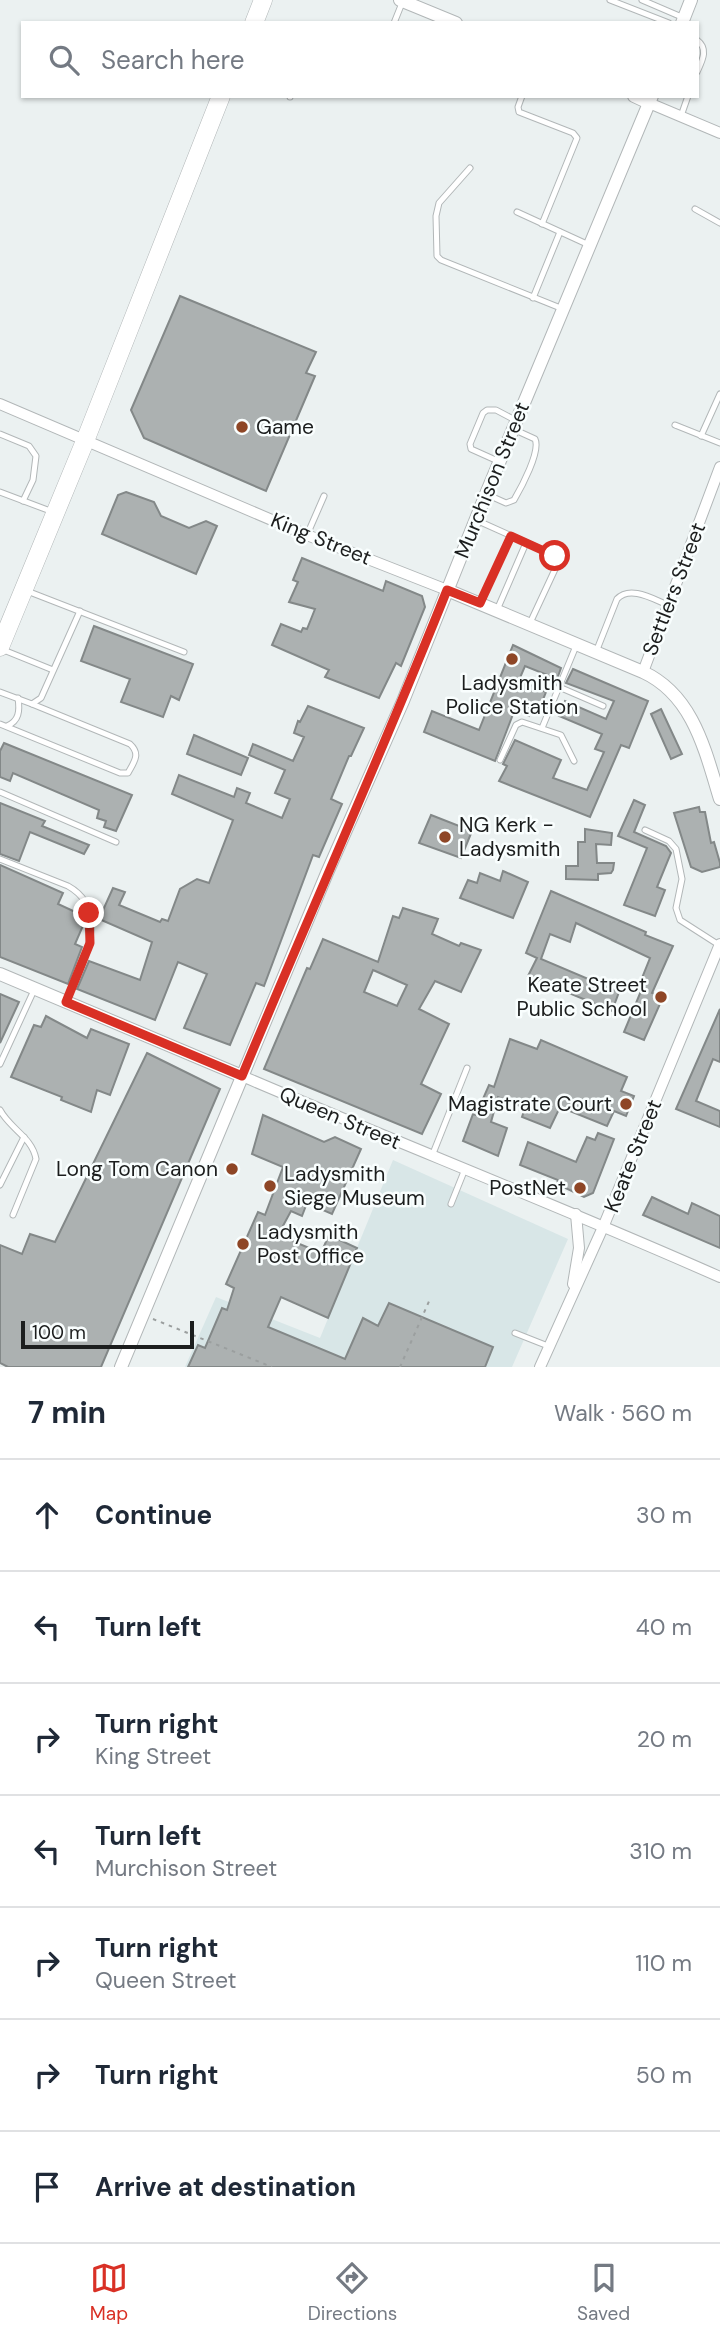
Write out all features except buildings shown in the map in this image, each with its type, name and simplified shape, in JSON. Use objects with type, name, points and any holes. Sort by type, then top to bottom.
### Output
[{"type":"highway","points":[[255,21],[263,0]]},
{"type":"highway","points":[[0,647],[85,441],[220,98]]},
{"type":"street","points":[[402,0],[451,21]]},
{"type":"street","points":[[683,20],[691,0]]},
{"type":"street","points":[[651,99],[720,133]]},
{"type":"street","name":"Murchison Street","points":[[121,1367],[327,873],[402,701],[651,99]]},
{"type":"street","name":"King Street","points":[[0,404],[307,535],[480,603],[643,672],[671,690],[691,717],[704,746],[720,799]]},
{"type":"street","name":"Settlers Street","points":[[643,672],[720,467]]},
{"type":"street","name":"Keate Street","points":[[540,1367],[604,1225],[720,944]]},
{"type":"street","name":"Queen Street","points":[[0,974],[432,1156],[604,1225],[720,1277]]},
{"type":"street","points":[[571,1299],[579,1248],[576,1214]]},
{"type":"lane","points":[[395,21],[402,0]]},
{"type":"lane","points":[[610,0],[664,21]]},
{"type":"lane","points":[[642,0],[683,20]]},
{"type":"lane","points":[[699,42],[704,50],[699,66]]},
{"type":"lane","points":[[521,98],[519,112],[573,133],[577,138],[542,224]]},
{"type":"lane","points":[[681,116],[687,98]]},
{"type":"lane","points":[[470,168],[439,203],[436,216],[437,256],[441,260],[563,309]]},
{"type":"lane","points":[[695,209],[720,223]]},
{"type":"lane","points":[[517,212],[589,245]]},
{"type":"lane","points":[[533,298],[560,232]]},
{"type":"lane","points":[[701,436],[720,394]]},
{"type":"lane","points":[[486,494],[506,503],[514,500],[538,444],[536,439],[496,410],[487,410],[473,436],[471,449],[500,462]]},
{"type":"lane","points":[[675,425],[720,443]]},
{"type":"lane","points":[[0,434],[29,446],[36,456],[33,480],[23,501]]},
{"type":"lane","points":[[0,492],[55,513]]},
{"type":"lane","points":[[307,535],[324,496]]},
{"type":"lane","points":[[476,520],[552,554],[558,563],[530,624]]},
{"type":"lane","points":[[480,603],[511,536]]},
{"type":"lane","points":[[497,610],[526,543]]},
{"type":"lane","points":[[24,590],[184,652]]},
{"type":"lane","points":[[596,652],[621,594],[632,592],[668,605]]},
{"type":"lane","points":[[32,704],[44,694],[80,611]]},
{"type":"lane","points":[[542,728],[577,643]]},
{"type":"lane","points":[[0,647],[54,670]]},
{"type":"lane","points":[[559,687],[603,706]]},
{"type":"lane","points":[[0,692],[130,744],[137,757],[128,773],[120,773],[3,725]]},
{"type":"lane","points":[[3,725],[12,724],[19,713],[18,698]]},
{"type":"lane","points":[[500,760],[518,723],[522,722],[561,735],[574,761]]},
{"type":"lane","points":[[0,792],[116,842]]},
{"type":"lane","points":[[645,830],[669,841],[677,850],[682,879],[676,908],[680,920],[720,944]]},
{"type":"lane","points":[[0,859],[68,886],[78,891],[84,900],[91,926],[90,943],[66,1002]]},
{"type":"lane","points":[[0,1064],[34,988]]},
{"type":"lane","points":[[432,1156],[467,1068]]},
{"type":"lane","points":[[0,1110],[34,1150],[36,1159],[13,1215]]},
{"type":"lane","points":[[0,1185],[24,1137]]},
{"type":"lane","points":[[451,1204],[465,1169]]},
{"type":"lane","points":[[515,1333],[549,1346]]},
{"type":"path","points":[[400,1367],[430,1299]]},
{"type":"path","points":[[142,1315],[272,1367]]},
{"type":"shaded area","points":[[393,1160],[568,1239],[512,1367],[185,1367],[216,1297],[320,1338]]},
{"type":"place","name":"Game","points":[[242,427]]},
{"type":"place","name":"Ladysmith Police Station","points":[[512,659]]},
{"type":"place","name":"NG Kerk - Ladysmith","points":[[445,837]]},
{"type":"place","name":"Keate Street Public School","points":[[661,997]]},
{"type":"place","name":"Magistrate Court","points":[[626,1104]]},
{"type":"place","name":"Long Tom Canon","points":[[232,1169]]},
{"type":"place","name":"Ladysmith Siege Museum","points":[[270,1186]]},
{"type":"place","name":"PostNet","points":[[580,1188]]},
{"type":"place","name":"Ladysmith Post Office","points":[[243,1244]]},
{"type":"route","points":[[89,913],[91,926],[87,955],[66,1002],[242,1076],[447,590],[480,603],[511,536],[555,556]]}]
